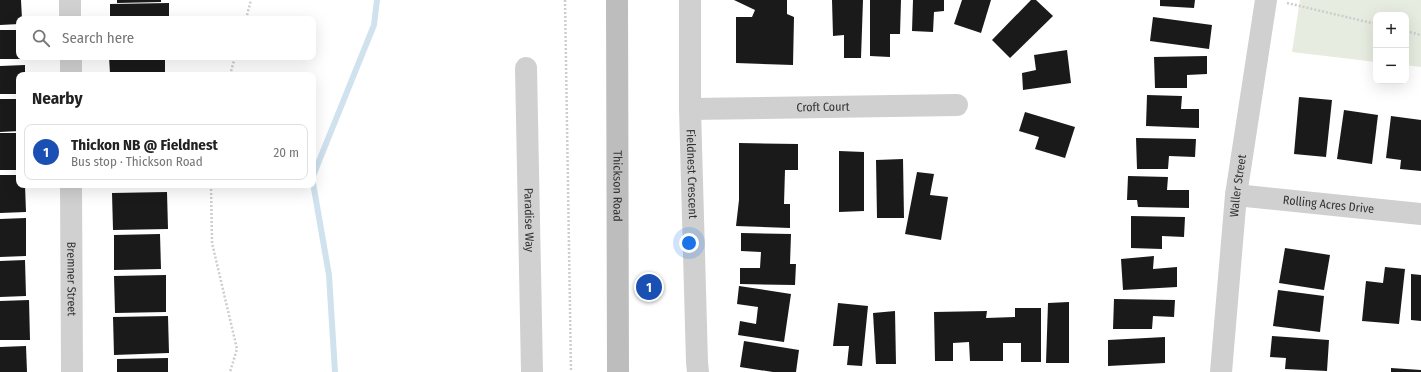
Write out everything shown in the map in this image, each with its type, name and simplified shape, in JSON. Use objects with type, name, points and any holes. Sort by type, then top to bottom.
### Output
[{"type":"main road","name":"Thickson Road","points":[[617,0],[618,372]]},
{"type":"street","points":[[70,0],[70,16]]},
{"type":"street","name":"Fieldnest Crescent","points":[[690,0],[690,109],[698,372]]},
{"type":"street","name":"Waller Street","points":[[1221,372],[1236,195],[1274,1]]},
{"type":"street","points":[[71,60],[71,72]]},
{"type":"street","name":"Paradise Way","points":[[526,68],[532,372]]},
{"type":"street","name":"Croft Court","points":[[690,109],[957,106]]},
{"type":"street","name":"Bremner Street","points":[[71,188],[72,372]]},
{"type":"street","name":"Rolling Acres Drive","points":[[1236,195],[1421,214]]},
{"type":"path","points":[[247,16],[251,0]]},
{"type":"path","points":[[565,0],[571,372]]},
{"type":"path","points":[[1274,1],[1373,23]]},
{"type":"path","points":[[1409,32],[1421,35]]},
{"type":"path","points":[[231,72],[234,60]]},
{"type":"path","points":[[211,188],[212,243],[237,349],[230,372]]},
{"type":"shaded area","points":[[1300,0],[1421,0],[1421,67],[1409,65],[1409,12],[1373,12],[1373,62],[1292,52]]},
{"type":"building","points":[[0,0],[21,0],[22,16],[16,16],[16,24],[0,25]]},
{"type":"building","points":[[117,0],[161,0],[161,2],[117,3]]},
{"type":"building","points":[[734,0],[787,0],[787,14],[794,17],[793,65],[736,63],[736,17],[752,17],[755,10]]},
{"type":"building","points":[[832,0],[863,0],[861,58],[844,58],[844,35],[833,36]]},
{"type":"building","points":[[870,0],[901,0],[900,34],[890,34],[890,57],[870,56]]},
{"type":"building","points":[[913,0],[944,0],[944,11],[934,12],[933,32],[912,31]]},
{"type":"building","points":[[962,0],[991,0],[981,33],[954,24]]},
{"type":"building","points":[[1031,0],[1036,0],[1053,16],[1010,58],[992,40]]},
{"type":"building","points":[[1160,0],[1195,0],[1194,8],[1160,6]]},
{"type":"building","points":[[169,3],[169,16],[110,16],[110,4]]},
{"type":"building","points":[[1153,17],[1212,25],[1209,49],[1150,41]]},
{"type":"building","points":[[0,30],[16,30],[16,59],[0,59]]},
{"type":"building","points":[[1067,50],[1071,83],[1023,90],[1022,73],[1036,70],[1034,55]]},
{"type":"building","points":[[1207,56],[1207,74],[1187,75],[1187,88],[1155,88],[1154,57]]},
{"type":"building","points":[[109,60],[165,60],[165,72],[110,72]]},
{"type":"building","points":[[25,65],[25,72],[16,72],[16,94],[0,94],[0,66]]},
{"type":"building","points":[[1147,95],[1182,96],[1181,109],[1199,109],[1199,128],[1146,126]]},
{"type":"building","points":[[1299,97],[1332,100],[1326,157],[1294,154]]},
{"type":"building","points":[[0,99],[16,99],[16,131],[0,132]]},
{"type":"building","points":[[1344,110],[1378,115],[1372,164],[1337,159]]},
{"type":"building","points":[[1025,112],[1075,127],[1065,158],[1035,149],[1039,137],[1019,131]]},
{"type":"building","points":[[1391,116],[1421,120],[1421,171],[1400,169],[1401,160],[1386,158]]},
{"type":"building","points":[[0,133],[16,133],[16,170],[0,170]]},
{"type":"building","points":[[1136,138],[1196,139],[1195,157],[1169,156],[1168,169],[1137,169]]},
{"type":"building","points":[[739,143],[798,144],[798,170],[785,170],[784,204],[790,204],[790,228],[736,226],[739,200]]},
{"type":"building","points":[[839,151],[864,152],[864,211],[839,212]]},
{"type":"building","points":[[903,159],[904,218],[877,218],[876,160]]},
{"type":"building","points":[[917,172],[934,174],[930,195],[948,197],[941,240],[905,234]]},
{"type":"building","points":[[0,175],[16,175],[16,188],[25,188],[26,212],[0,213]]},
{"type":"building","points":[[1128,176],[1168,177],[1167,190],[1189,190],[1189,208],[1138,207],[1137,200],[1127,200]]},
{"type":"building","points":[[167,192],[168,229],[113,230],[112,193]]},
{"type":"building","points":[[1131,216],[1185,217],[1184,237],[1162,236],[1162,249],[1131,248]]},
{"type":"building","points":[[26,218],[26,256],[0,257],[0,219]]},
{"type":"building","points":[[741,233],[791,234],[790,264],[796,264],[795,285],[740,284],[740,268],[760,268],[761,252],[741,251]]},
{"type":"building","points":[[160,234],[161,269],[114,270],[114,235]]},
{"type":"building","points":[[1285,248],[1330,255],[1324,290],[1279,283]]},
{"type":"building","points":[[1154,256],[1153,269],[1177,267],[1177,287],[1123,290],[1121,259]]},
{"type":"building","points":[[25,260],[26,296],[0,297],[0,261]]},
{"type":"building","points":[[1385,267],[1405,269],[1399,324],[1362,321],[1366,281],[1383,283]]},
{"type":"building","points":[[1411,274],[1421,275],[1421,321],[1411,320]]},
{"type":"building","points":[[166,275],[166,312],[115,313],[114,276]]},
{"type":"building","points":[[739,286],[791,294],[784,342],[738,335],[740,321],[756,324],[758,307],[737,304]]},
{"type":"building","points":[[1278,290],[1324,296],[1320,332],[1273,326]]},
{"type":"building","points":[[1114,299],[1175,300],[1174,317],[1153,316],[1152,329],[1113,329]]},
{"type":"building","points":[[29,300],[30,340],[0,340],[0,301]]},
{"type":"building","points":[[1069,302],[1069,363],[1046,363],[1048,303]]},
{"type":"building","points":[[838,303],[868,306],[862,366],[847,365],[849,346],[833,346]]},
{"type":"building","points":[[1015,308],[1041,308],[1041,362],[1021,362],[1021,343],[1003,343],[1003,361],[970,361],[969,342],[953,343],[953,361],[935,361],[934,312],[987,311],[986,318],[1015,317]]},
{"type":"building","points":[[895,311],[896,364],[876,364],[873,313]]},
{"type":"building","points":[[168,316],[169,353],[114,355],[113,317]]},
{"type":"building","points":[[1272,336],[1329,340],[1327,371],[1285,369],[1286,358],[1270,357]]},
{"type":"building","points":[[1165,337],[1165,363],[1108,366],[1108,340]]},
{"type":"building","points":[[744,341],[799,350],[796,372],[773,372],[740,367]]},
{"type":"building","points":[[26,346],[27,372],[0,372],[0,347]]},
{"type":"building","points":[[168,358],[168,372],[117,372],[117,359]]},
{"type":"building","points":[[1391,368],[1421,370],[1421,372],[1391,372]]},
{"type":"waterway","points":[[316,169],[374,25],[377,0]]},
{"type":"waterway","points":[[314,188],[329,275],[335,372]]},
{"type":"place","name":"Thickon NB @ Fieldnest","points":[[649,287]]}]
